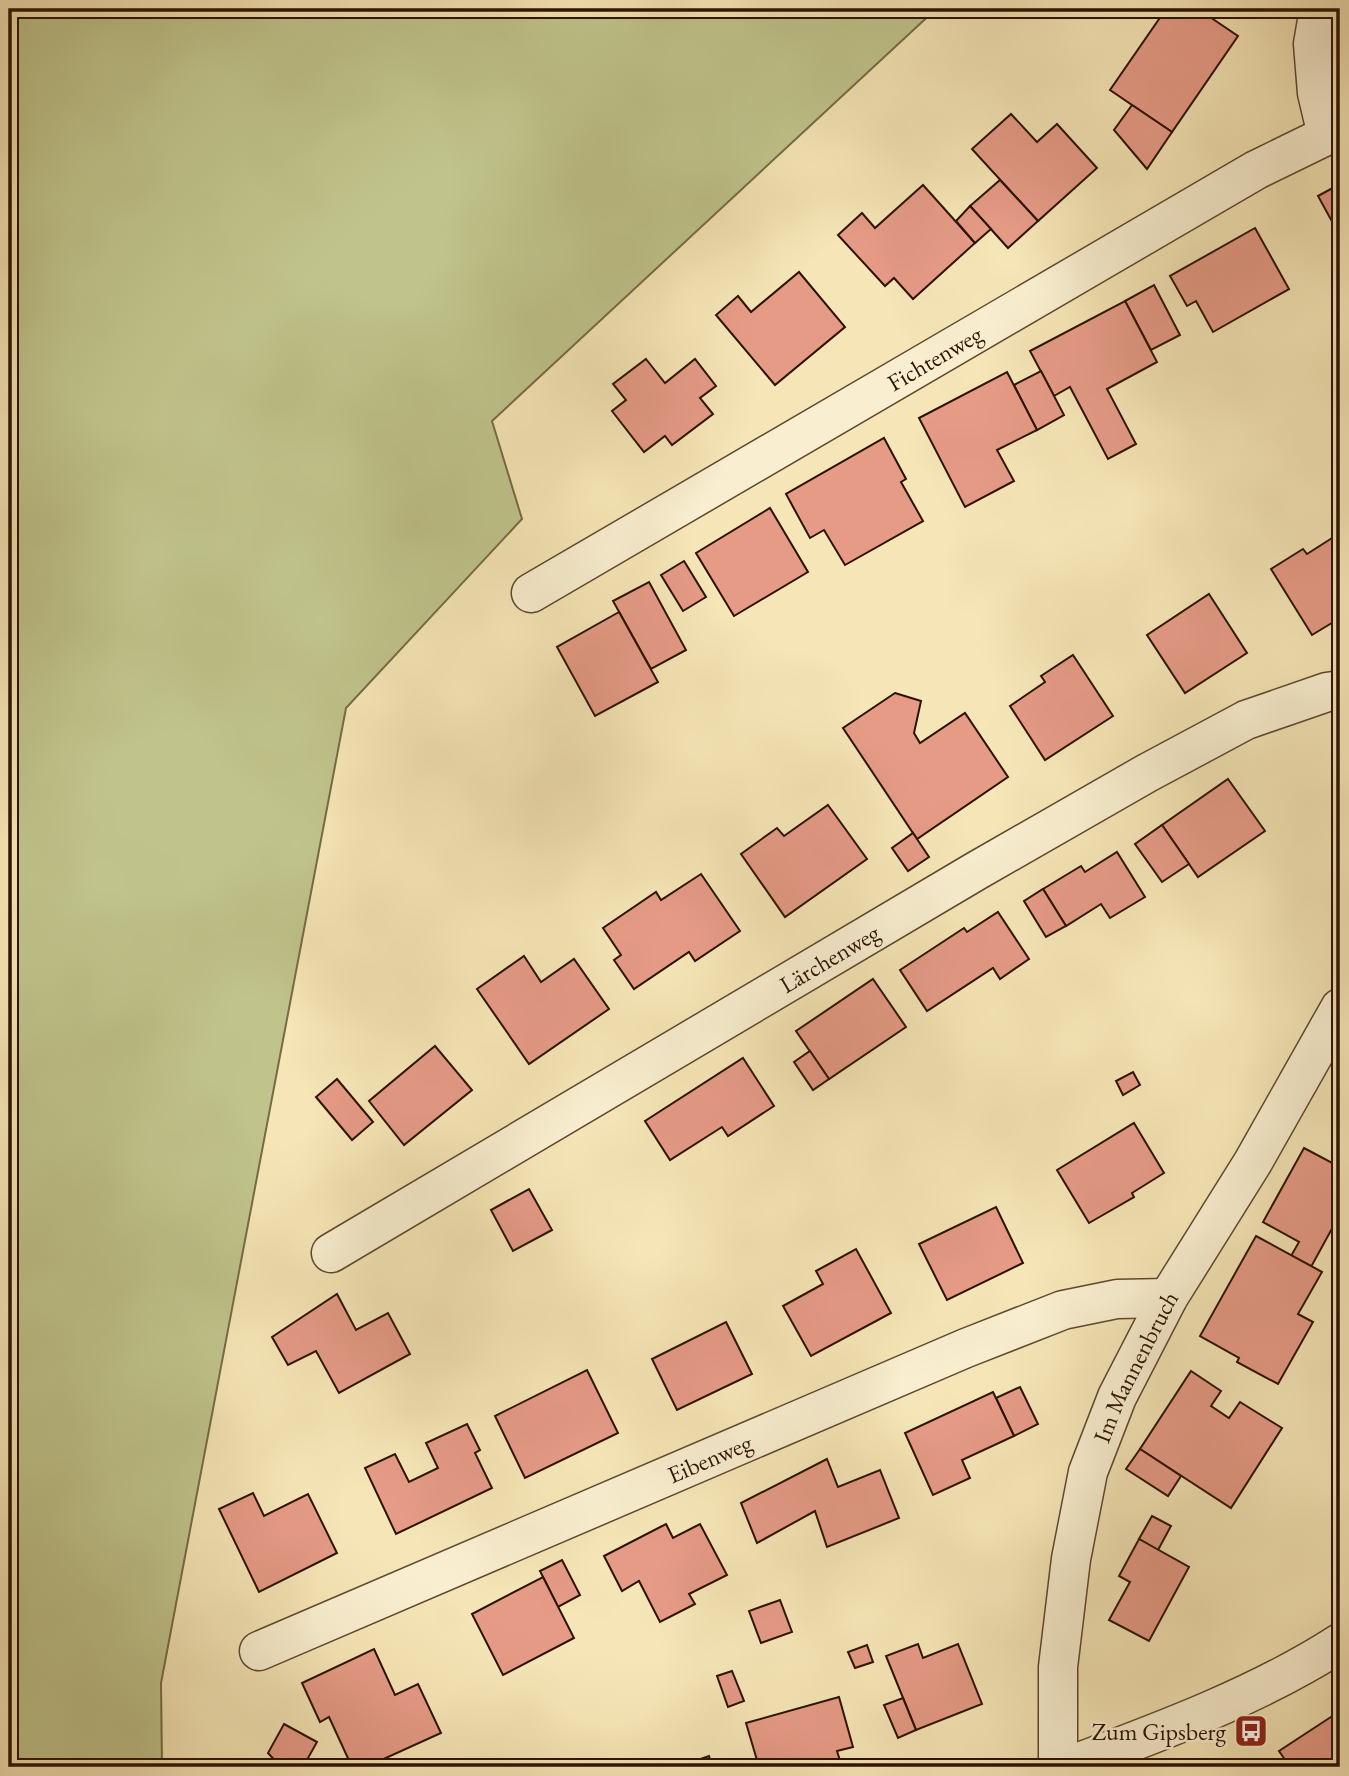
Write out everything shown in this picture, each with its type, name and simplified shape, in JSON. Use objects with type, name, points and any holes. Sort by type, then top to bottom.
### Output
[{"type":"street","points":[[1319,9],[1313,44],[1317,93],[1334,132]]},
{"type":"street","name":"Fichtenweg","points":[[531,593],[1256,170],[1334,132]]},
{"type":"street","name":"Lärchenweg","points":[[331,1253],[976,871],[1147,773],[1246,720],[1340,690]]},
{"type":"street","name":"Im Mannenbruch","points":[[1058,1767],[1058,1667],[1071,1559],[1087,1472],[1117,1397],[1168,1298],[1254,1162],[1340,1008]]},
{"type":"street","name":"Eibenweg","points":[[259,1651],[954,1353],[1063,1310],[1117,1299],[1168,1298]]},
{"type":"street","points":[[1066,1767],[1159,1732],[1237,1697],[1322,1655],[1340,1643]]},
{"type":"green space","points":[[9,9],[936,9],[492,421],[522,519],[346,708],[161,1683],[162,1767],[9,1767]]},
{"type":"building","points":[[1166,9],[1198,9],[1238,36],[1172,132],[1110,90]]},
{"type":"building","points":[[1132,105],[1172,132],[1147,169],[1114,130]]},
{"type":"building","points":[[1011,114],[1037,142],[1057,124],[1097,168],[1038,221],[972,149]]},
{"type":"building","points":[[1000,180],[1038,221],[1008,248],[970,206]]},
{"type":"building","points":[[1340,184],[1340,236],[1318,196]]},
{"type":"building","points":[[923,185],[975,243],[913,299],[894,278],[885,286],[838,235],[862,213],[875,228]]},
{"type":"building","points":[[970,206],[991,229],[975,243],[956,221]]},
{"type":"building","points":[[1255,228],[1289,289],[1213,332],[1196,301],[1187,306],[1170,276]]},
{"type":"building","points":[[799,272],[845,327],[775,385],[716,315],[738,296],[751,312]]},
{"type":"building","points":[[1154,285],[1180,335],[1151,350],[1125,301]]},
{"type":"building","points":[[1125,301],[1157,362],[1107,389],[1136,444],[1108,459],[1070,387],[1054,396],[1030,351]]},
{"type":"building","points":[[646,359],[665,383],[695,359],[716,386],[700,398],[713,414],[672,445],[665,436],[644,452],[612,411],[626,400],[613,384]]},
{"type":"building","points":[[1041,371],[1064,415],[1037,430],[1014,385]]},
{"type":"building","points":[[1007,372],[1037,430],[997,450],[1014,481],[965,507],[919,418]]},
{"type":"building","points":[[884,438],[906,479],[901,482],[923,521],[845,565],[824,530],[810,538],[786,494]]},
{"type":"building","points":[[770,508],[808,572],[734,616],[696,553]]},
{"type":"building","points":[[1340,533],[1340,618],[1312,635],[1271,569],[1303,549],[1307,554]]},
{"type":"building","points":[[684,561],[706,597],[683,611],[661,575]]},
{"type":"building","points":[[649,582],[686,650],[651,669],[613,601]]},
{"type":"building","points":[[1209,594],[1247,653],[1185,693],[1147,635]]},
{"type":"building","points":[[619,612],[658,682],[595,716],[557,647]]},
{"type":"building","points":[[1073,655],[1113,716],[1045,760],[1010,706],[1045,682],[1041,676]]},
{"type":"building","points":[[895,693],[921,701],[914,733],[920,743],[965,713],[1008,777],[917,839],[843,728]]},
{"type":"building","points":[[1228,779],[1265,831],[1198,877],[1162,825]]},
{"type":"building","points":[[828,805],[867,859],[785,917],[741,854],[777,828],[784,836]]},
{"type":"building","points":[[1162,825],[1189,864],[1162,882],[1135,844]]},
{"type":"building","points":[[913,833],[929,857],[908,871],[892,848]]},
{"type":"building","points":[[1117,852],[1145,897],[1110,918],[1101,904],[1066,926],[1043,889],[1081,866],[1085,872]]},
{"type":"building","points":[[701,874],[740,931],[695,961],[689,952],[634,989],[614,960],[621,955],[603,928],[656,892],[661,900]]},
{"type":"building","points":[[1043,889],[1066,926],[1046,937],[1024,901]]},
{"type":"building","points":[[998,912],[1029,959],[1000,979],[993,968],[927,1011],[900,970],[964,928],[967,932]]},
{"type":"building","points":[[524,956],[541,982],[574,959],[609,1009],[529,1064],[477,989]]},
{"type":"building","points":[[873,979],[906,1027],[829,1079],[796,1031]]},
{"type":"building","points":[[435,1046],[472,1090],[404,1145],[369,1101]]},
{"type":"building","points":[[810,1051],[829,1079],[813,1090],[794,1062]]},
{"type":"building","points":[[743,1058],[774,1106],[728,1136],[722,1127],[670,1160],[645,1121]]},
{"type":"building","points":[[1133,1072],[1140,1085],[1123,1095],[1116,1081]]},
{"type":"building","points":[[337,1079],[373,1122],[352,1140],[316,1097]]},
{"type":"building","points":[[1134,1123],[1164,1173],[1132,1193],[1134,1197],[1089,1223],[1057,1170]]},
{"type":"building","points":[[1304,1148],[1340,1167],[1340,1214],[1311,1267],[1291,1256],[1299,1242],[1263,1222]]},
{"type":"building","points":[[529,1189],[552,1230],[513,1251],[491,1210]]},
{"type":"building","points":[[996,1207],[1023,1263],[947,1300],[919,1244]]},
{"type":"building","points":[[1256,1236],[1322,1272],[1298,1314],[1313,1322],[1278,1384],[1237,1362],[1239,1358],[1200,1336]]},
{"type":"building","points":[[856,1249],[891,1313],[811,1356],[783,1306],[823,1284],[816,1271]]},
{"type":"building","points":[[337,1294],[356,1330],[388,1313],[410,1354],[339,1393],[316,1351],[288,1365],[272,1337]]},
{"type":"building","points":[[726,1322],[752,1374],[677,1410],[652,1359]]},
{"type":"building","points":[[587,1370],[618,1433],[525,1478],[495,1416]]},
{"type":"building","points":[[1191,1371],[1221,1391],[1211,1406],[1229,1418],[1240,1402],[1282,1428],[1231,1508],[1140,1449]]},
{"type":"building","points":[[1020,1387],[1038,1424],[1014,1436],[996,1398]]},
{"type":"building","points":[[993,1392],[1014,1436],[962,1460],[970,1478],[933,1495],[905,1433]]},
{"type":"building","points":[[467,1424],[480,1450],[475,1453],[492,1488],[396,1534],[365,1468],[395,1454],[409,1482],[438,1468],[426,1443]]},
{"type":"building","points":[[1140,1449],[1181,1476],[1168,1496],[1126,1469]]},
{"type":"building","points":[[827,1459],[838,1487],[880,1470],[899,1518],[827,1547],[815,1511],[757,1543],[741,1503]]},
{"type":"building","points":[[253,1493],[264,1516],[308,1494],[337,1553],[259,1592],[219,1509]]},
{"type":"building","points":[[1152,1516],[1171,1526],[1158,1550],[1139,1539]]},
{"type":"building","points":[[666,1524],[673,1538],[700,1524],[727,1575],[689,1594],[695,1604],[660,1622],[639,1581],[622,1591],[604,1556]]},
{"type":"building","points":[[1139,1539],[1189,1567],[1149,1641],[1109,1620],[1130,1582],[1119,1576]]},
{"type":"building","points":[[562,1560],[580,1595],[558,1607],[540,1571]]},
{"type":"building","points":[[543,1577],[574,1638],[503,1675],[472,1614]]},
{"type":"building","points":[[780,1600],[792,1632],[761,1643],[749,1611]]},
{"type":"building","points":[[918,1644],[923,1658],[958,1644],[982,1704],[916,1730],[886,1656]]},
{"type":"building","points":[[867,1645],[873,1662],[855,1668],[848,1652]]},
{"type":"building","points":[[374,1649],[395,1695],[418,1684],[441,1733],[366,1767],[352,1767],[329,1717],[320,1722],[302,1683]]},
{"type":"building","points":[[732,1671],[744,1701],[728,1707],[717,1676]]},
{"type":"building","points":[[839,1697],[853,1747],[837,1751],[842,1767],[759,1767],[746,1723]]},
{"type":"building","points":[[903,1698],[916,1730],[898,1738],[884,1705]]},
{"type":"building","points":[[1340,1711],[1340,1767],[1290,1767],[1279,1751]]},
{"type":"building","points":[[284,1724],[317,1742],[303,1767],[281,1767],[268,1753]]},
{"type":"building","points":[[709,1756],[712,1767],[677,1767]]},
{"type":"place","name":"Zum Gipsberg","points":[[1251,1731]]}]
